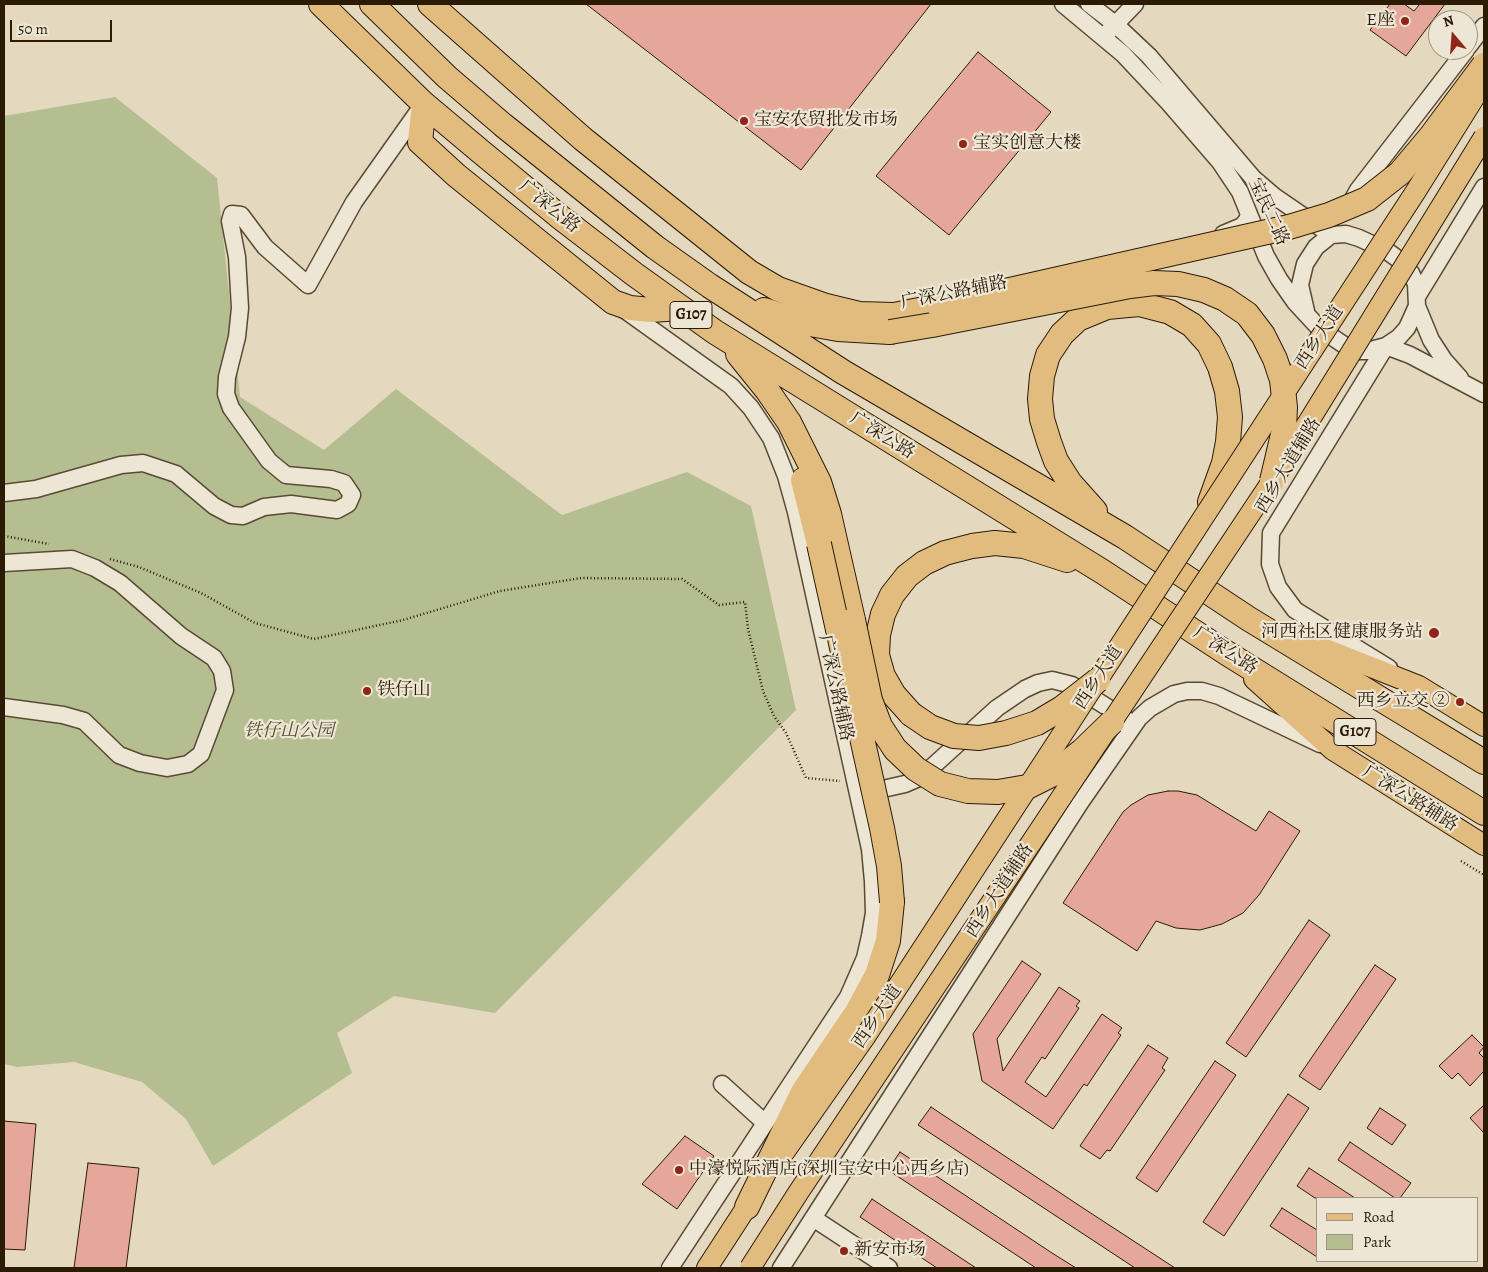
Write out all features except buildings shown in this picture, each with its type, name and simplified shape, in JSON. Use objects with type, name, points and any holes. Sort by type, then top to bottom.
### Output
[{"type":"highway","name":"广深公路","points":[[321,4],[424,104],[560,217],[634,274],[715,332],[1103,572],[1225,652],[1484,813]]},
{"type":"highway","name":"广深公路","points":[[372,4],[447,77],[503,125],[640,235],[710,286],[842,372],[1125,537],[1249,619],[1484,762]]},
{"type":"highway","points":[[430,4],[582,140],[749,272],[778,289],[826,306],[859,314],[894,315],[939,306],[1290,227],[1329,215],[1367,199],[1400,173],[1431,136],[1484,65]]},
{"type":"highway","points":[[424,104],[420,142],[456,175],[613,302],[630,308],[650,310],[681,308]]},
{"type":"highway","points":[[710,286],[767,312],[804,324],[838,329],[890,332],[1130,286],[1154,283],[1178,284],[1204,290],[1226,299],[1247,314],[1263,335],[1275,359],[1282,380],[1285,408],[1281,445],[1272,481]]},
{"type":"highway","points":[[1125,537],[1098,514],[1070,483],[1056,461],[1042,419],[1040,399],[1042,376],[1048,355],[1062,334],[1078,319],[1107,307],[1139,304],[1170,312],[1192,325],[1209,344],[1220,367],[1227,391],[1230,417],[1224,464],[1206,513]]},
{"type":"highway","points":[[715,332],[749,367],[767,390],[789,422],[804,450],[829,514],[870,700],[880,726],[895,749],[916,769],[940,784],[968,792],[998,792],[1027,787],[1052,774],[1123,723]]},
{"type":"highway","points":[[746,1207],[803,1092],[857,1012],[877,975],[888,941],[892,902],[889,866],[882,828],[819,544],[789,422]]},
{"type":"highway","points":[[1098,680],[1062,708],[1037,723],[1006,733],[979,738],[954,736],[930,727],[911,714],[894,695],[883,676],[877,655],[878,635],[883,614],[892,594],[907,576],[924,562],[945,553],[972,546],[995,543],[1024,546],[1103,572]]},
{"type":"main road","name":"西乡大道","points":[[707,1268],[746,1207],[865,1037],[1416,191],[1484,82]]},
{"type":"main road","name":"西乡大道","points":[[750,1268],[814,1168],[1123,723],[1484,137]]},
{"type":"main road","points":[[1249,619],[1419,686],[1484,726]]},
{"type":"main road","name":"广深公路辅路","points":[[1225,652],[1333,750],[1484,845]]},
{"type":"street","name":"宝民二路","points":[[1063,4],[1110,30],[1133,40],[1166,75],[1253,178],[1293,210],[1334,235],[1346,234],[1359,238],[1387,251],[1402,262],[1411,273],[1416,284],[1417,301],[1431,340],[1444,360],[1463,382]]},
{"type":"street","name":"宝民二路","points":[[1089,4],[1144,75],[1220,162],[1240,192],[1266,256],[1279,279],[1318,328],[1347,347],[1366,352],[1386,346],[1410,355],[1484,394]]},
{"type":"street","points":[[1110,30],[1135,4]]},
{"type":"street","points":[[1311,320],[1305,309],[1300,285],[1304,264],[1316,247],[1334,235],[1358,190],[1458,60]]},
{"type":"street","points":[[4,493],[36,489],[121,465],[143,463],[176,474],[214,506],[232,515],[243,516],[264,507],[291,504],[337,510],[348,504],[352,495],[344,483],[331,479],[286,475],[269,461],[231,408],[226,394],[226,377],[237,337],[240,308],[237,257],[230,221],[232,214],[241,215],[265,247],[308,285],[354,202],[424,104]]},
{"type":"street","name":"西乡大道辅路","points":[[1419,686],[1295,610],[1278,587],[1270,564],[1271,533],[1386,346],[1398,338],[1407,328],[1417,301],[1484,187]]},
{"type":"street","points":[[1293,210],[1328,206],[1339,202],[1358,190]]},
{"type":"street","name":"广深公路辅路","points":[[671,210],[775,278],[817,295],[872,306],[933,300],[1224,234],[1242,226],[1249,214]]},
{"type":"street","name":"广深公路辅路","points":[[613,302],[730,386],[751,408],[771,438],[786,476],[796,512],[857,788]]},
{"type":"street","points":[[4,563],[72,559],[95,568],[120,583],[181,636],[214,658],[222,671],[225,690],[201,754],[188,764],[167,768],[140,763],[119,755],[84,722],[63,715],[4,707]]},
{"type":"street","points":[[670,1268],[848,997],[865,958],[874,913],[873,881],[870,850],[857,788],[905,784],[921,777],[997,708],[1025,689],[1038,683],[1052,680],[1072,685],[1123,723]]},
{"type":"street","name":"西乡大道辅路","points":[[781,1268],[1080,803],[1123,723],[1174,694],[1187,691],[1202,691],[1219,696],[1333,750]]},
{"type":"street","points":[[722,1084],[766,1123]]},
{"type":"street","points":[[813,1218],[889,1268]]},
{"type":"path","points":[[4,536],[55,545]]},
{"type":"path","points":[[102,557],[139,566],[201,593],[255,623],[314,639],[403,620],[509,590],[581,578],[682,578],[719,605],[745,602],[748,629],[763,691],[774,716],[786,733],[806,778],[857,788]]},
{"type":"path","points":[[1462,861],[1484,875]]},
{"type":"green space","name":"铁仔山公园","points":[[115,97],[217,178],[240,397],[324,450],[396,389],[562,515],[687,472],[751,506],[796,710],[495,1013],[394,996],[337,1033],[352,1073],[213,1166],[186,1119],[142,1082],[74,1062],[17,1067],[4,1064],[4,116]]},
{"type":"place","name":"E座","points":[[1405,21]]},
{"type":"place","name":"宝安农贸批发市场","points":[[744,121]]},
{"type":"place","name":"宝实创意大楼","points":[[963,144]]},
{"type":"place","name":"河西社区健康服务站","points":[[1434,633]]},
{"type":"place","name":"铁仔山","points":[[367,691]]},
{"type":"place","name":"西乡立交 ②","points":[[1460,702]]},
{"type":"place","name":"中濠悦际酒店(深圳宝安中心西乡店)","points":[[679,1170]]},
{"type":"place","name":"新安市场","points":[[844,1251]]}]
